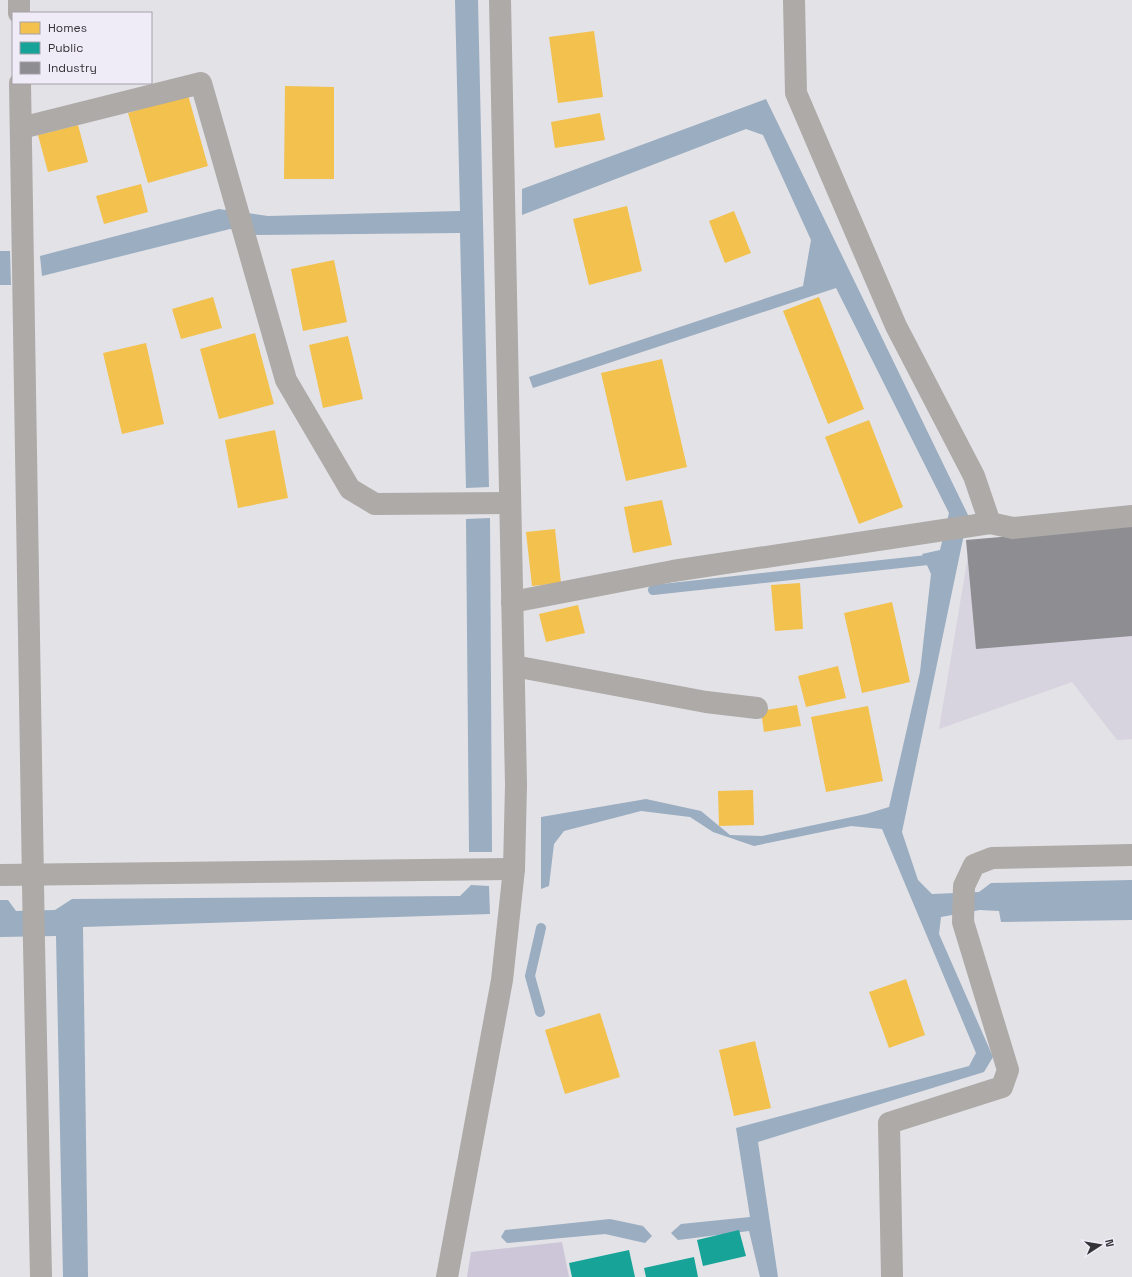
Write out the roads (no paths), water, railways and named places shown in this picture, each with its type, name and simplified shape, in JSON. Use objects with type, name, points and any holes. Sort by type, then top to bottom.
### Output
[{"type":"street","points":[[19,0],[19,12]]},
{"type":"street","points":[[447,1277],[502,980],[514,869],[516,785],[500,0]]},
{"type":"street","points":[[794,0],[796,93],[896,326],[974,476],[990,523]]},
{"type":"street","points":[[21,128],[201,83],[286,380],[350,489],[375,504],[510,503]]},
{"type":"street","points":[[20,84],[41,1277]]},
{"type":"street","points":[[512,602],[673,571],[990,523],[1013,528],[1132,516]]},
{"type":"street","points":[[514,666],[706,702],[756,708]]},
{"type":"street","points":[[892,1277],[889,1123],[1002,1087],[1008,1070],[963,922],[964,886],[974,865],[992,858],[1132,855]]},
{"type":"street","points":[[0,875],[514,869]]},
{"type":"water","points":[[455,0],[478,0],[489,487],[466,488],[460,233],[257,235],[230,229],[42,276],[40,256],[219,209],[268,216],[460,211]]},
{"type":"water","points":[[766,99],[968,515],[902,832],[918,880],[932,894],[979,892],[991,883],[1132,880],[1132,920],[1001,922],[999,911],[980,910],[941,917],[939,934],[993,1057],[984,1072],[758,1142],[778,1277],[760,1277],[749,1231],[678,1240],[671,1233],[681,1224],[750,1217],[736,1128],[969,1066],[976,1053],[882,829],[851,826],[754,846],[713,832],[690,817],[641,811],[564,831],[554,844],[549,886],[541,889],[541,817],[646,799],[701,811],[730,835],[762,836],[866,814],[889,807],[920,672],[931,574],[922,554],[940,550],[949,513],[836,288],[533,388],[529,377],[803,286],[811,240],[763,135],[746,129],[522,215],[522,189]]},
{"type":"water","points":[[0,251],[10,251],[11,285],[0,285]]},
{"type":"water","points":[[490,518],[492,852],[469,852],[466,519]]},
{"type":"water","points":[[471,885],[489,886],[490,914],[83,927],[88,1277],[63,1277],[56,936],[0,937],[0,900],[8,900],[16,911],[55,910],[72,899],[460,896]]},
{"type":"water","points":[[610,1219],[643,1226],[652,1236],[645,1243],[605,1234],[507,1243],[501,1237],[505,1230]]},
{"type":"waterway","points":[[653,590],[937,559]]},
{"type":"waterway","points":[[540,1012],[530,976],[541,928]]}]
